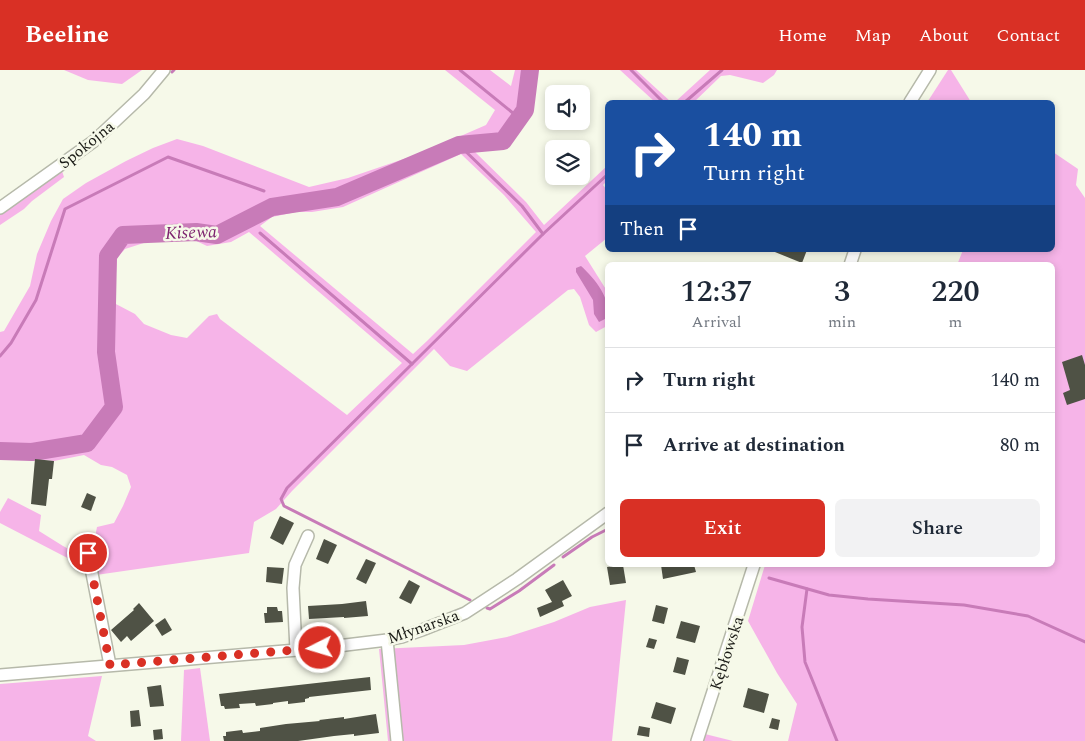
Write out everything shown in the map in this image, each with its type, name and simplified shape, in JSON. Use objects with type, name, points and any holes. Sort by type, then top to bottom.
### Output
[{"type":"street","name":"Spokojna","points":[[0,208],[94,141],[144,94],[164,70]]},
{"type":"street","points":[[911,100],[930,70]]},
{"type":"street","name":"Młynarska","points":[[0,675],[296,650],[402,637],[465,613],[517,579],[605,515]]},
{"type":"street","points":[[296,650],[293,588],[295,565],[308,536]]},
{"type":"street","points":[[88,553],[110,665]]},
{"type":"street","name":"Kębłowska","points":[[697,741],[753,567]]},
{"type":"street","points":[[387,640],[397,741]]},
{"type":"shaded area","points":[[64,70],[142,70],[122,84],[88,80]]},
{"type":"shaded area","points":[[445,70],[490,70],[511,86],[515,70],[537,70],[533,85],[531,109],[516,136],[500,145],[474,151],[526,202],[544,225],[587,185],[590,185],[590,182],[605,168],[605,183],[603,185],[605,188],[605,240],[585,256],[605,288],[605,327],[596,332],[589,325],[580,297],[574,289],[568,290],[467,371],[450,366],[434,349],[276,509],[254,522],[249,553],[96,575],[92,552],[97,527],[114,523],[131,487],[127,475],[112,467],[101,465],[84,455],[54,461],[0,458],[0,332],[4,331],[30,286],[37,254],[63,199],[86,183],[126,161],[177,139],[203,146],[309,187],[348,178],[424,152],[486,125],[495,110]],"holes":[[[461,154],[504,195],[536,232],[413,354],[260,226],[272,217],[296,212],[312,212],[343,207]],[[249,232],[402,363],[347,415],[220,319],[217,314],[209,316],[187,338],[171,335],[144,324],[135,314],[114,303],[117,258],[125,249],[150,241],[192,239],[207,246],[231,242]]]},
{"type":"shaded area","points":[[620,70],[636,70],[669,100],[653,100]]},
{"type":"shaded area","points":[[710,70],[777,70],[774,75],[763,83],[730,75],[721,76],[696,100],[677,100]]},
{"type":"shaded area","points":[[948,70],[951,70],[970,100],[929,100]]},
{"type":"shaded area","points":[[1055,153],[1078,169],[1076,185],[1085,198],[1085,741],[788,741],[797,704],[748,621],[764,567],[1055,567],[1055,262],[958,262],[962,252],[1055,252]]},
{"type":"shaded area","points":[[62,171],[64,177],[24,209],[0,225],[0,213]]},
{"type":"shaded area","points":[[581,266],[592,277],[605,297],[605,319],[599,322],[594,314],[593,300],[576,272],[576,268]]},
{"type":"shaded area","points":[[8,498],[41,515],[39,531],[82,556],[81,565],[0,523],[0,512]]},
{"type":"shaded area","points":[[626,600],[612,741],[388,741],[379,649],[464,645],[507,637],[554,622],[590,607]]},
{"type":"shaded area","points":[[200,668],[210,741],[181,741],[184,670]]},
{"type":"shaded area","points":[[102,676],[88,736],[96,741],[0,741],[0,684]]},
{"type":"shaded area","points":[[705,734],[733,741],[703,741]]},
{"type":"building","points":[[775,252],[806,252],[802,262]]},
{"type":"building","points":[[1082,355],[1085,365],[1085,399],[1067,405],[1063,393],[1070,390],[1062,362]]},
{"type":"building","points":[[35,459],[54,461],[52,479],[49,479],[46,506],[31,504]]},
{"type":"building","points":[[87,493],[96,497],[91,511],[81,507]]},
{"type":"building","points":[[280,516],[294,523],[283,545],[270,538]]},
{"type":"building","points":[[324,539],[337,545],[328,564],[316,559]]},
{"type":"building","points":[[366,559],[376,563],[366,584],[356,579]]},
{"type":"building","points":[[267,567],[284,568],[282,584],[266,582]]},
{"type":"building","points":[[607,567],[623,567],[626,583],[610,585]]},
{"type":"building","points":[[661,567],[695,567],[696,572],[663,579]]},
{"type":"building","points":[[409,580],[420,586],[411,604],[399,598]]},
{"type":"building","points":[[563,580],[572,596],[562,601],[564,606],[540,617],[537,608],[552,602],[545,590]]},
{"type":"building","points":[[366,601],[368,616],[309,619],[308,606]]},
{"type":"building","points":[[139,603],[154,621],[131,641],[127,636],[121,642],[111,630],[134,610]]},
{"type":"building","points":[[656,605],[668,608],[664,624],[652,621]]},
{"type":"building","points":[[267,607],[277,607],[278,611],[282,611],[283,622],[265,623],[264,613],[267,613]]},
{"type":"building","points":[[165,618],[172,630],[162,636],[155,625]]},
{"type":"building","points":[[681,621],[700,626],[695,643],[676,638]]},
{"type":"building","points":[[649,638],[657,640],[654,649],[646,647]]},
{"type":"building","points":[[677,657],[689,660],[685,675],[673,672]]},
{"type":"building","points":[[370,677],[371,690],[309,697],[305,699],[305,702],[288,704],[288,701],[256,706],[255,703],[239,704],[240,708],[225,709],[224,706],[221,706],[219,694]]},
{"type":"building","points":[[161,685],[164,706],[150,707],[147,687]]},
{"type":"building","points":[[748,688],[769,694],[764,713],[743,707]]},
{"type":"building","points":[[656,702],[676,708],[671,724],[651,718]]},
{"type":"building","points":[[139,710],[141,726],[131,727],[130,711]]},
{"type":"building","points":[[376,714],[379,733],[298,741],[224,741],[223,736],[226,736],[226,732],[242,730],[243,733],[260,731],[260,728],[286,724]]},
{"type":"building","points":[[772,718],[780,720],[778,730],[769,728]]},
{"type":"building","points":[[639,726],[650,728],[649,737],[637,735]]},
{"type":"building","points":[[162,729],[163,739],[154,740],[153,730]]},
{"type":"waterway","points":[[460,70],[519,118]]},
{"type":"waterway","name":"Kisewa","points":[[0,451],[32,452],[87,443],[114,407],[106,352],[108,256],[123,235],[196,232],[217,235],[272,207],[337,197],[459,145],[503,141],[525,110],[530,70]]},
{"type":"waterway","points":[[631,70],[661,100]]},
{"type":"waterway","points":[[687,100],[722,70]]},
{"type":"waterway","points":[[459,145],[522,206],[543,234]]},
{"type":"waterway","points":[[0,356],[11,343],[36,300],[65,209],[168,157],[264,191]]},
{"type":"waterway","points":[[470,600],[284,506],[281,499],[287,488],[543,234],[605,177]]},
{"type":"waterway","points":[[260,233],[412,364]]},
{"type":"waterway","points":[[563,557],[605,530]]},
{"type":"waterway","points":[[487,608],[490,609],[519,591],[554,565]]},
{"type":"waterway","points":[[769,578],[829,595],[964,605],[1028,616],[1085,642]]},
{"type":"waterway","points":[[807,589],[802,627],[805,662],[837,741]]},
{"type":"route","points":[[88,553],[110,665],[320,648]]}]
